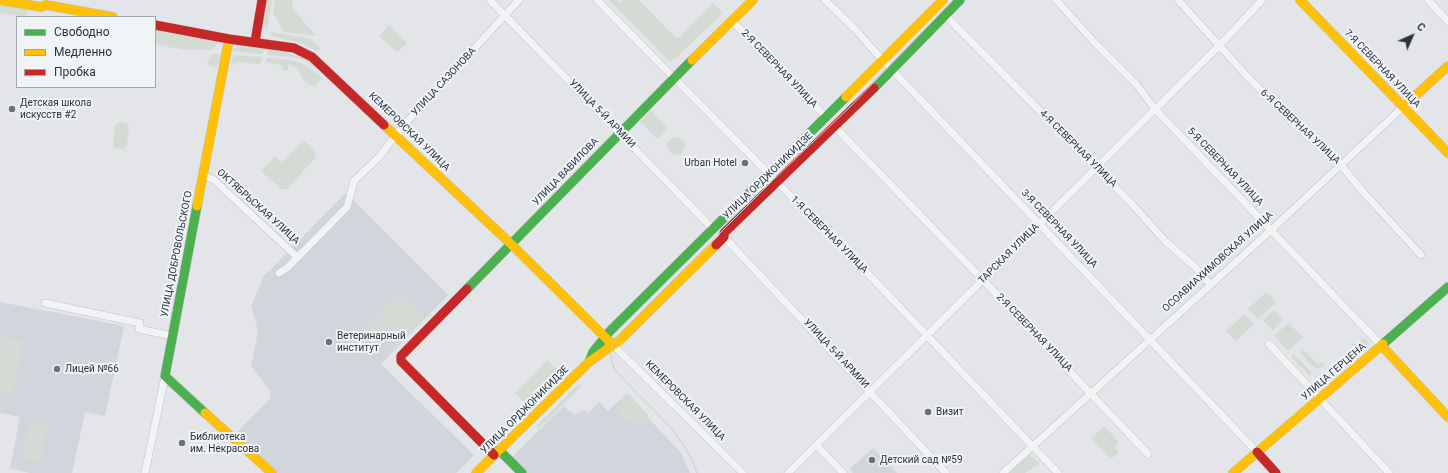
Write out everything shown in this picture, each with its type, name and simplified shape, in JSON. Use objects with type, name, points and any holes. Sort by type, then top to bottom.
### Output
[{"type":"main road","points":[[0,0],[40,7],[42,3],[108,16]]},
{"type":"main road","points":[[255,42],[262,0]]},
{"type":"main road","name":"УЛИЦА ВАВИЛОВА","points":[[497,452],[401,361],[401,356],[619,132],[753,0]]},
{"type":"main road","name":"УЛИЦА ОРДЖОНИКИДЗЕ","points":[[476,473],[589,362],[598,358],[612,344],[620,340],[724,237],[724,234],[776,182],[835,127],[960,0]]},
{"type":"main road","name":"7-Я СЕВЕРНАЯ УЛИЦА","points":[[1300,0],[1448,153]]},
{"type":"main road","name":"УЛИЦА ОРДЖОНИКИДЗЕ","points":[[589,362],[593,352],[605,337],[939,1]]},
{"type":"main road","name":"КЕМЕРОВСКАЯ УЛИЦА","points":[[156,25],[229,39],[294,48],[312,57],[511,244],[612,344]]},
{"type":"main road","name":"УЛИЦА ДОБРОВОЛЬСКОГО","points":[[165,376],[229,39]]},
{"type":"main road","name":"ОСОАВИАХИМОВСКАЯ УЛИЦА","points":[[1403,106],[1448,66]]},
{"type":"main road","name":"УЛИЦА ГЕРЦЕНА","points":[[1233,473],[1448,287]]},
{"type":"main road","name":"5-Я СЕВЕРНАЯ УЛИЦА","points":[[1381,345],[1448,417]]},
{"type":"main road","points":[[165,376],[272,473]]},
{"type":"main road","points":[[497,452],[522,473]]},
{"type":"main road","name":"3-Я СЕВЕРНАЯ УЛИЦА","points":[[1257,452],[1276,473]]},
{"type":"street","name":"УЛИЦА 5-Й АРМИИ","points":[[490,0],[713,229]]},
{"type":"street","name":"УЛИЦА САЗОНОВА","points":[[279,273],[347,207],[354,181],[379,157],[396,135],[519,0]]},
{"type":"street","name":"1-Я СЕВЕРНАЯ УЛИЦА","points":[[597,0],[876,282],[1058,473]]},
{"type":"street","name":"3-Я СЕВЕРНАЯ УЛИЦА","points":[[825,0],[856,30],[882,60],[1257,452]]},
{"type":"street","name":"5-Я СЕВЕРНАЯ УЛИЦА","points":[[1056,0],[1097,45],[1136,84],[1155,109],[1270,231],[1381,345]]},
{"type":"street","name":"6-Я СЕВЕРНАЯ УЛИЦА","points":[[1178,0],[1219,46],[1293,123],[1340,164],[1364,193],[1421,255]]},
{"type":"street","name":"ТАРСКАЯ УЛИЦА","points":[[788,473],[1096,169],[1219,46],[1262,0]]},
{"type":"street","points":[[1428,0],[1448,21]]},
{"type":"street","name":"4-Я СЕВЕРНАЯ УЛИЦА","points":[[945,15],[1133,205],[1165,241],[1195,267],[1210,284]]},
{"type":"street","name":"2-Я СЕВЕРНАЯ УЛИЦА","points":[[732,21],[826,116]]},
{"type":"street","name":"ОСОАВИАХИМОВСКАЯ УЛИЦА","points":[[1002,473],[1270,231],[1403,106]]},
{"type":"street","name":"2-Я СЕВЕРНАЯ УЛИЦА","points":[[835,127],[1091,392],[1148,454]]},
{"type":"street","name":"ОКТЯБРЬСКАЯ УЛИЦА","points":[[203,175],[214,180],[297,257]]},
{"type":"street","name":"УЛИЦА 5-Й АРМИИ","points":[[724,237],[946,473]]},
{"type":"street","points":[[45,303],[140,323],[139,329],[172,336]]},
{"type":"street","name":"КЕМЕРОВСКАЯ УЛИЦА","points":[[612,344],[743,473]]},
{"type":"street","points":[[1269,344],[1389,473]]},
{"type":"street","name":"УЛИЦА ДОБРОВОЛЬСКОГО","points":[[145,473],[165,376]]},
{"type":"street","points":[[817,446],[843,473]]},
{"type":"shaded area","points":[[265,0],[272,0],[267,29],[265,28],[263,22]]},
{"type":"shaded area","points":[[275,0],[293,0],[292,8],[316,36],[284,32],[273,13]]},
{"type":"shaded area","points":[[609,0],[617,0],[620,3],[624,0],[639,0],[676,38],[680,37],[713,3],[723,13],[671,61],[667,59]]},
{"type":"shaded area","points":[[0,2],[27,7],[26,16],[0,13]]},
{"type":"shaded area","points":[[389,25],[407,43],[397,53],[379,36]]},
{"type":"shaded area","points":[[156,30],[218,42],[213,50],[184,50],[156,44]]},
{"type":"shaded area","points":[[270,32],[311,39],[320,49],[316,51],[303,44],[272,36]]},
{"type":"shaded area","points":[[238,46],[266,46],[263,54],[230,51]]},
{"type":"shaded area","points":[[270,47],[306,59],[325,75],[305,61],[292,57],[267,55]]},
{"type":"shaded area","points":[[213,54],[221,54],[216,67],[207,65],[208,59]]},
{"type":"shaded area","points":[[233,55],[263,57],[259,64],[236,62],[234,65],[231,65]]},
{"type":"shaded area","points":[[267,58],[284,59],[297,62],[308,67],[322,78],[315,86],[311,85],[305,81],[295,67],[288,65],[288,71],[282,70],[282,65],[265,62]]},
{"type":"shaded area","points":[[651,110],[668,128],[657,139],[640,121]]},
{"type":"shaded area","points":[[118,122],[126,123],[129,126],[127,145],[124,149],[115,148],[113,145],[115,126]]},
{"type":"shaded area","points":[[676,137],[682,140],[685,146],[682,152],[676,155],[670,152],[667,146],[670,140]]},
{"type":"shaded area","points":[[303,140],[315,151],[316,157],[287,189],[281,189],[261,171],[275,156],[282,162]]},
{"type":"shaded area","name":"Ветеринарный институт","points":[[346,193],[448,295],[381,364],[474,455],[456,473],[276,473],[234,435],[271,398],[270,391],[251,366],[258,331],[251,306],[264,276]]},
{"type":"shaded area","points":[[1266,292],[1276,302],[1258,319],[1248,309]]},
{"type":"shaded area","points":[[400,294],[425,318],[397,346],[389,338],[380,346],[364,330]]},
{"type":"shaded area","name":"Лицей №66","points":[[0,302],[124,326],[105,416],[85,412],[72,473],[30,473],[10,468],[20,417],[0,413]]},
{"type":"shaded area","points":[[1274,310],[1284,320],[1272,330],[1263,320]]},
{"type":"shaded area","points":[[1244,314],[1254,324],[1236,341],[1226,331]]},
{"type":"shaded area","points":[[1288,323],[1303,337],[1288,351],[1274,336]]},
{"type":"shaded area","points":[[0,336],[24,341],[12,394],[0,391]]},
{"type":"shaded area","points":[[1363,338],[1369,343],[1363,349],[1355,349],[1348,354]]},
{"type":"shaded area","points":[[1301,348],[1319,365],[1322,362],[1325,365],[1319,369],[1313,367],[1300,353]]},
{"type":"shaded area","points":[[1294,354],[1311,372],[1310,376],[1291,357]]},
{"type":"shaded area","points":[[547,360],[558,371],[525,404],[515,393]]},
{"type":"shaded area","points":[[579,384],[582,386],[538,429],[537,425]]},
{"type":"shaded area","points":[[626,394],[681,453],[690,473],[527,473],[512,457],[564,406],[574,415],[585,410],[588,413],[599,402],[608,411]]},
{"type":"shaded area","points":[[629,394],[648,415],[648,424],[645,426],[624,419],[618,412],[616,407],[625,395]]},
{"type":"shaded area","points":[[30,421],[48,425],[40,461],[22,457]]},
{"type":"shaded area","points":[[1104,426],[1119,442],[1115,447],[1119,452],[1111,459],[1091,438]]},
{"type":"shaded area","name":"Детский сад №59","points":[[873,448],[897,473],[853,473],[850,469]]},
{"type":"shaded area","points":[[1029,454],[1040,464],[1025,473],[1010,473],[1009,470]]},
{"type":"tram line","points":[[697,473],[691,457],[672,430],[614,368],[611,353],[615,340],[622,331],[774,179],[850,107],[953,0]]},
{"type":"traffic: fast","points":[[874,88],[960,0]]},
{"type":"traffic: fast","points":[[467,289],[692,60]]},
{"type":"traffic: fast","points":[[589,362],[593,352],[610,331],[846,97]]},
{"type":"traffic: fast","points":[[197,206],[165,376],[205,413]]},
{"type":"traffic: fast","points":[[1383,344],[1448,287]]},
{"type":"traffic: fast","points":[[499,450],[522,473]]},
{"type":"traffic: slow","points":[[0,0],[41,7],[46,5],[107,16]]},
{"type":"traffic: slow","points":[[692,60],[753,0]]},
{"type":"traffic: slow","points":[[846,97],[943,0]]},
{"type":"traffic: slow","points":[[1300,0],[1448,153]]},
{"type":"traffic: slow","points":[[197,206],[229,39]]},
{"type":"traffic: slow","points":[[1403,107],[1448,66]]},
{"type":"traffic: slow","points":[[384,125],[511,244],[612,344]]},
{"type":"traffic: slow","points":[[476,473],[589,362],[620,340],[716,245]]},
{"type":"traffic: slow","points":[[1233,473],[1383,344]]},
{"type":"traffic: slow","points":[[1381,345],[1448,417]]},
{"type":"traffic: slow","points":[[205,413],[272,473]]},
{"type":"traffic: jam","points":[[255,42],[262,0]]},
{"type":"traffic: jam","points":[[156,25],[229,39],[294,48],[312,57],[384,125]]},
{"type":"traffic: jam","points":[[716,245],[724,237],[724,233],[874,88]]},
{"type":"traffic: jam","points":[[467,289],[401,356],[401,361],[494,455]]},
{"type":"traffic: jam","points":[[1257,452],[1276,473]]},
{"type":"place","name":"Детская школа искусств #2","points":[[12,109]]},
{"type":"place","name":"Urban Hotel","points":[[745,163]]},
{"type":"place","name":"Ветеринарный институт","points":[[329,342]]},
{"type":"place","name":"Лицей №66","points":[[57,369]]},
{"type":"place","name":"Визит","points":[[928,412]]},
{"type":"place","name":"Библиотека им. Некрасова","points":[[182,443]]},
{"type":"place","name":"Детский сад №59","points":[[872,460]]}]
